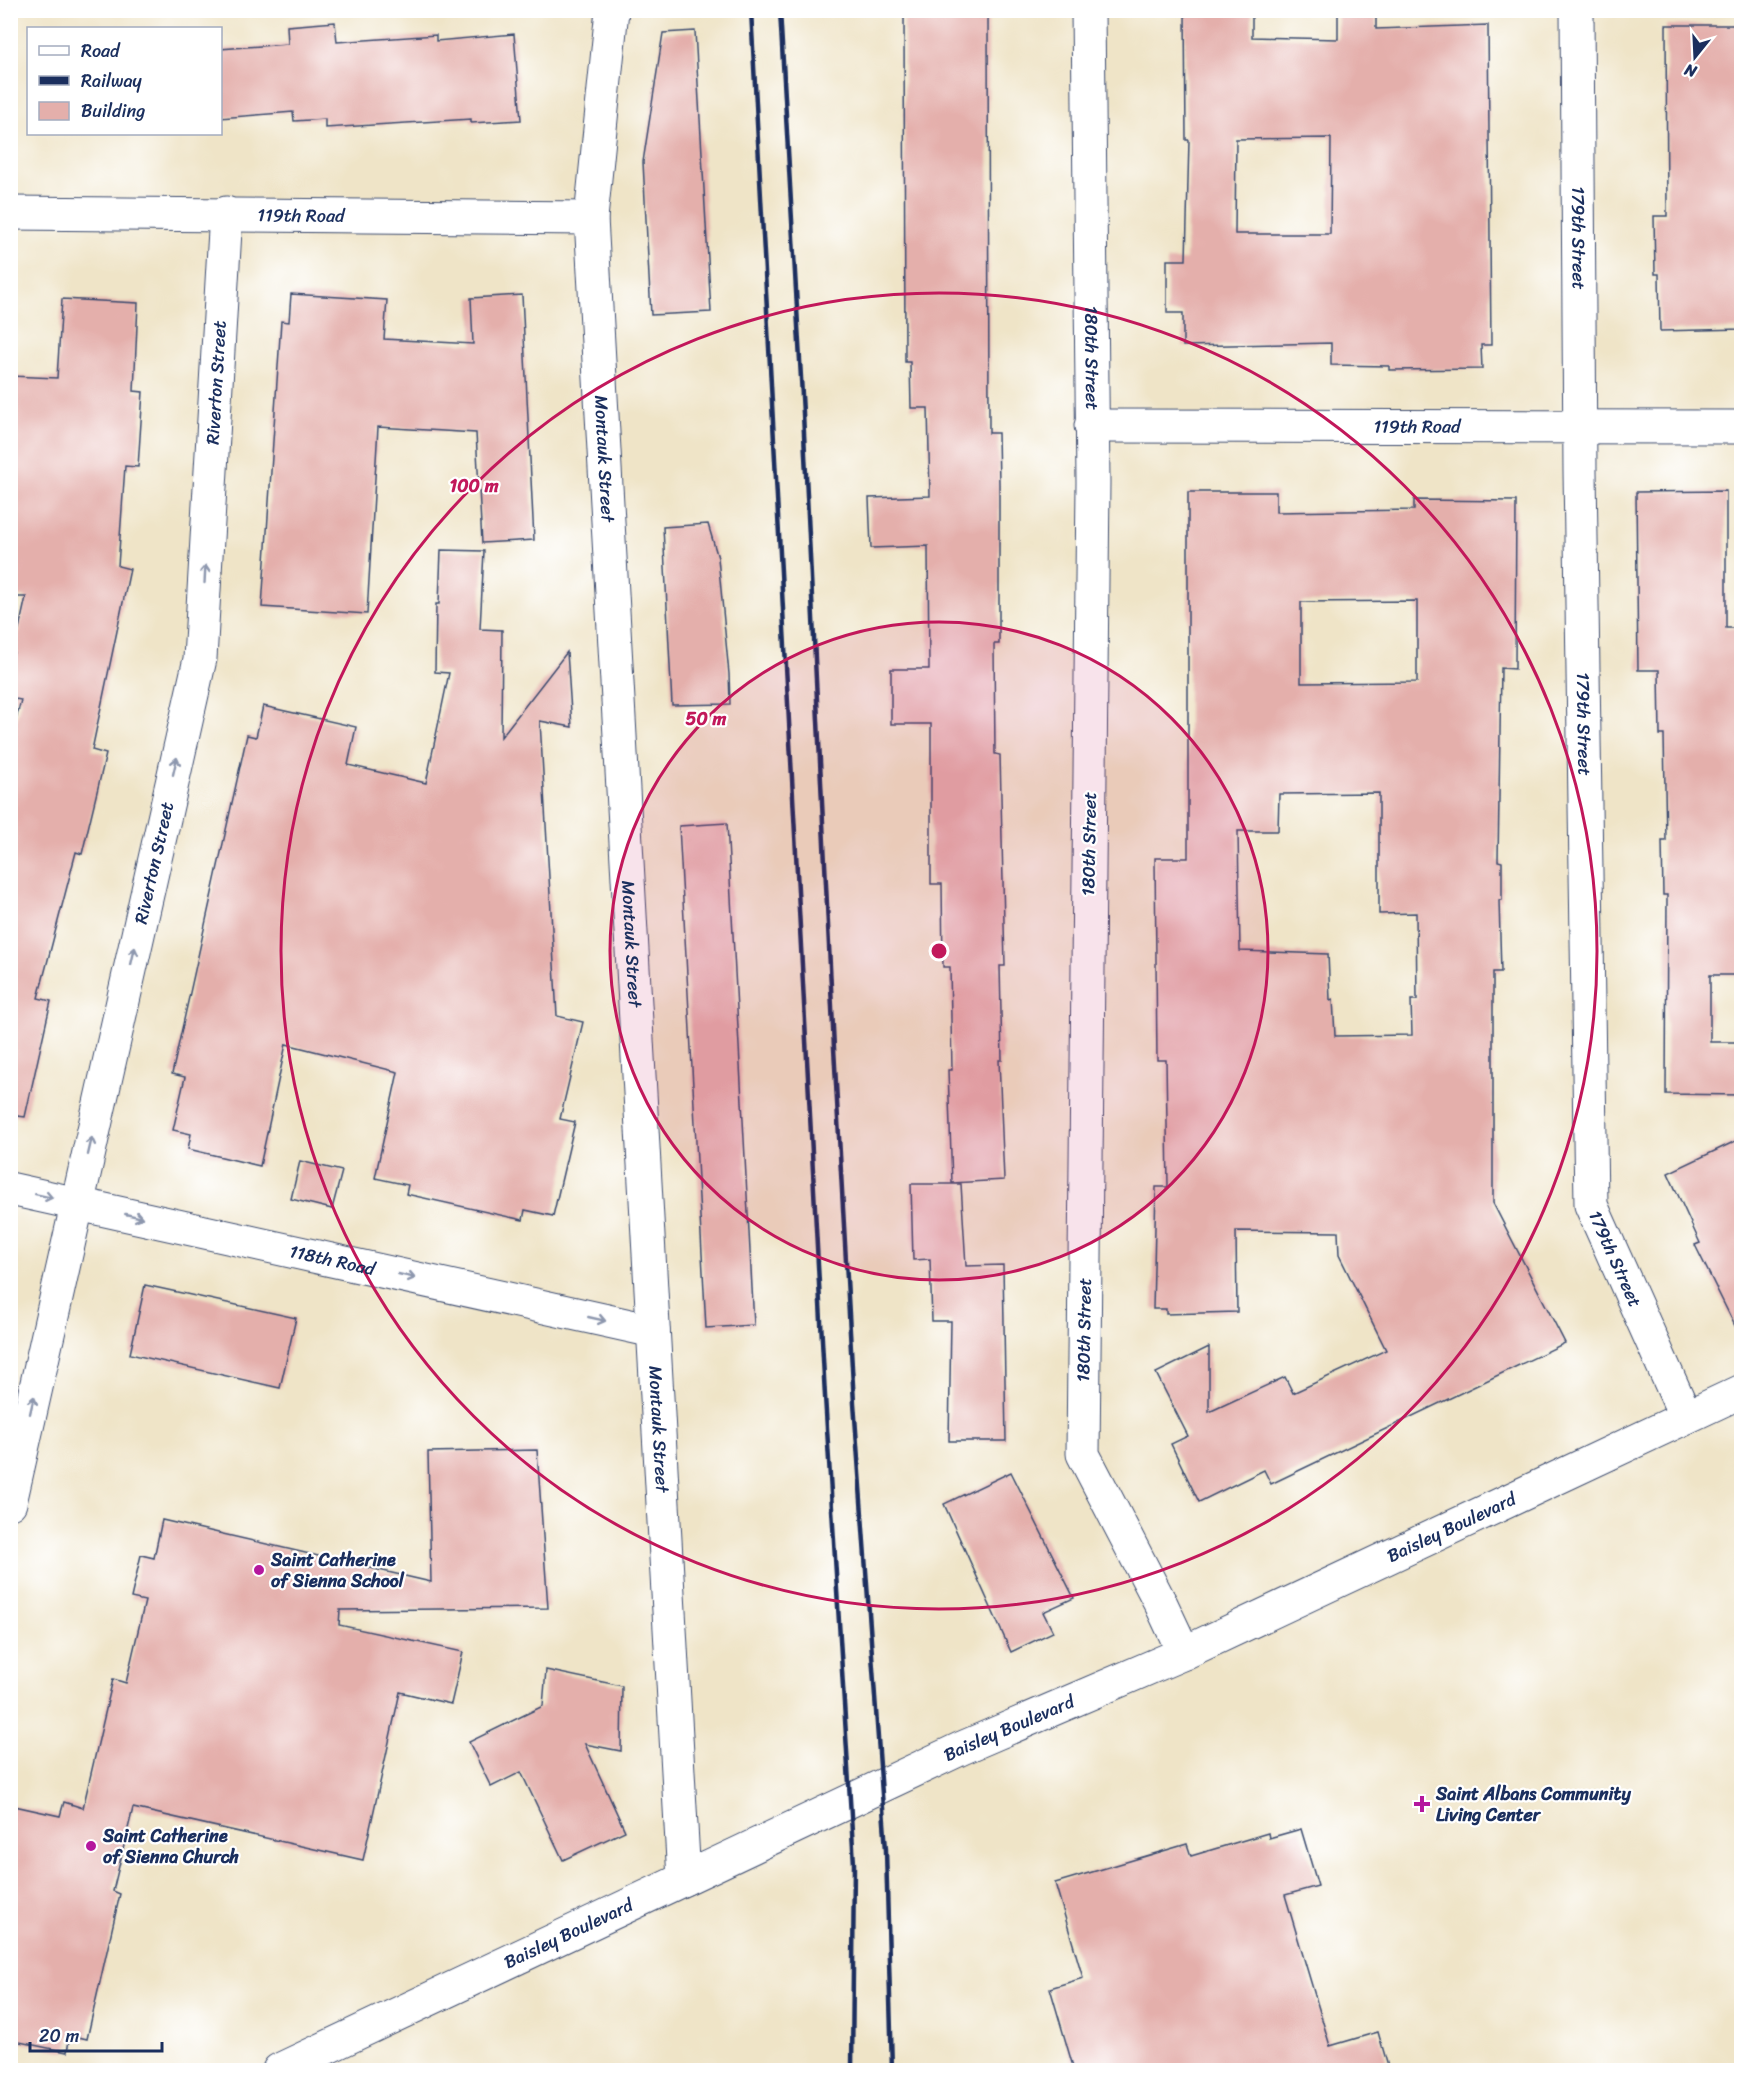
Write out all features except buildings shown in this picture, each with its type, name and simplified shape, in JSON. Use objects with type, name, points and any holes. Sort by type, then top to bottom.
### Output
[{"type":"street","name":"Montauk Street","points":[[612,10],[591,218],[684,1879]]},
{"type":"street","name":"180th Street","points":[[1088,10],[1091,426],[1083,1454],[1184,1653]]},
{"type":"street","name":"179th Street","points":[[1577,10],[1580,427],[1592,1205],[1686,1417]]},
{"type":"street","name":"119th Road","points":[[10,213],[226,213],[591,218]]},
{"type":"street","name":"Riverton Street","points":[[10,1503],[200,659],[226,213]]},
{"type":"street","name":"119th Road","points":[[1091,426],[1742,427]]},
{"type":"street","name":"118th Road","points":[[10,1189],[653,1331]]},
{"type":"street","name":"Baisley Boulevard","points":[[279,2070],[962,1748],[1184,1653],[1742,1391]]},
{"type":"railway","points":[[751,10],[825,1396],[854,1864],[852,2070]]},
{"type":"railway","points":[[780,10],[854,1403],[886,1850],[892,2070]]},
{"type":"place","name":"Saint Catherine of Sienna School","points":[[259,1570]]},
{"type":"place","name":"Saint Albans Community Living Center","points":[[1422,1804]]},
{"type":"place","name":"Saint Catherine of Sienna Church","points":[[91,1846]]}]
